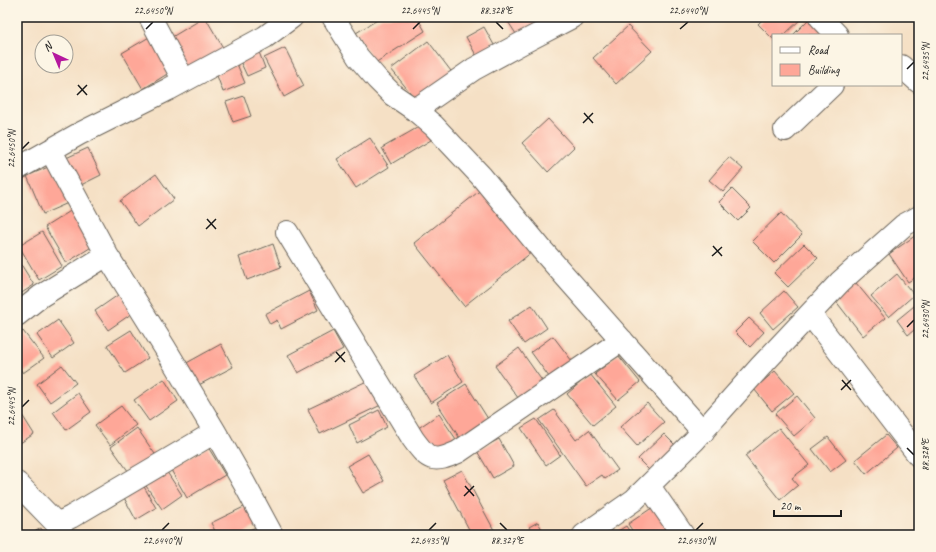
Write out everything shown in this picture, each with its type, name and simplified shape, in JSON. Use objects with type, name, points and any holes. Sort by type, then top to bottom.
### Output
[{"type":"street","points":[[150,17],[184,81]]},
{"type":"street","points":[[17,169],[79,134],[184,81],[265,37],[292,17]]},
{"type":"street","points":[[334,17],[358,57],[377,79],[393,94],[434,126],[481,176],[542,250],[702,432]]},
{"type":"street","points":[[415,110],[474,69],[572,17]]},
{"type":"street","points":[[820,17],[836,34]]},
{"type":"street","points":[[902,67],[919,82]]},
{"type":"street","points":[[785,130],[831,86]]},
{"type":"street","points":[[50,151],[107,255],[165,348],[244,483],[272,535]]},
{"type":"street","points":[[584,535],[634,500],[649,486],[702,432],[760,367],[846,277],[904,226],[919,217]]},
{"type":"street","points":[[287,232],[413,439],[421,451],[432,458],[443,459],[458,452],[622,340]]},
{"type":"street","points":[[17,315],[41,296],[107,255]]},
{"type":"street","points":[[810,314],[919,456]]},
{"type":"street","points":[[17,483],[54,521],[61,522],[214,432]]},
{"type":"street","points":[[649,486],[683,535]]},
{"type":"building","points":[[205,17],[225,51],[187,73],[167,40]]},
{"type":"building","points":[[382,17],[417,17],[425,31],[375,63],[356,33]]},
{"type":"building","points":[[505,17],[540,17],[544,22],[518,37]]},
{"type":"building","points":[[765,17],[803,17],[785,34],[772,34],[772,38],[758,24]]},
{"type":"building","points":[[811,17],[834,34],[794,34]]},
{"type":"building","points":[[628,26],[652,51],[616,84],[593,58]]},
{"type":"building","points":[[484,27],[499,54],[481,64],[466,37]]},
{"type":"building","points":[[151,36],[172,71],[143,89],[122,53]]},
{"type":"building","points":[[428,41],[454,75],[417,101],[391,69]]},
{"type":"building","points":[[285,48],[304,86],[284,97],[264,58]]},
{"type":"building","points":[[259,52],[265,68],[247,76],[240,61]]},
{"type":"building","points":[[237,64],[245,83],[223,92],[216,73]]},
{"type":"building","points":[[244,96],[251,116],[233,122],[226,102]]},
{"type":"building","points":[[548,119],[574,147],[548,172],[522,143]]},
{"type":"building","points":[[422,125],[431,140],[391,164],[382,148]]},
{"type":"building","points":[[370,138],[389,167],[356,188],[337,159]]},
{"type":"building","points":[[88,148],[101,175],[77,187],[64,159]]},
{"type":"building","points":[[729,157],[743,169],[723,192],[709,180]]},
{"type":"building","points":[[53,165],[68,203],[43,214],[27,176]]},
{"type":"building","points":[[156,174],[174,199],[138,226],[120,201]]},
{"type":"building","points":[[482,189],[532,252],[464,306],[414,243]]},
{"type":"building","points":[[732,189],[751,208],[738,221],[719,202]]},
{"type":"building","points":[[72,210],[93,246],[66,263],[45,227]]},
{"type":"building","points":[[781,213],[802,235],[774,263],[752,241]]},
{"type":"building","points":[[42,232],[62,266],[39,280],[19,246]]},
{"type":"building","points":[[919,233],[919,275],[908,282],[889,254]]},
{"type":"building","points":[[273,244],[281,267],[247,280],[239,257]]},
{"type":"building","points":[[804,244],[818,258],[788,287],[774,273]]},
{"type":"building","points":[[17,258],[34,285],[17,296]]},
{"type":"building","points":[[897,274],[914,295],[889,317],[871,296]]},
{"type":"building","points":[[856,283],[885,318],[863,336],[835,300]]},
{"type":"building","points":[[309,291],[318,310],[281,329],[277,320],[270,324],[265,314]]},
{"type":"building","points":[[784,291],[798,307],[773,329],[760,313]]},
{"type":"building","points":[[121,293],[134,312],[108,330],[95,311]]},
{"type":"building","points":[[919,302],[919,326],[908,335],[897,320]]},
{"type":"building","points":[[532,305],[547,328],[524,344],[508,321]]},
{"type":"building","points":[[749,318],[764,332],[750,347],[735,332]]},
{"type":"building","points":[[58,320],[74,343],[53,358],[37,335]]},
{"type":"building","points":[[131,330],[148,358],[125,373],[107,345]]},
{"type":"building","points":[[23,331],[44,358],[23,373],[17,365],[17,336]]},
{"type":"building","points":[[333,331],[343,349],[298,373],[288,355]]},
{"type":"building","points":[[553,336],[575,365],[552,381],[531,352]]},
{"type":"building","points":[[221,344],[233,367],[195,387],[183,365]]},
{"type":"building","points":[[519,348],[545,385],[521,402],[495,366]]},
{"type":"building","points":[[447,355],[463,382],[431,403],[414,376]]},
{"type":"building","points":[[618,355],[640,382],[618,400],[595,374]]},
{"type":"building","points":[[62,365],[76,383],[50,402],[37,384]]},
{"type":"building","points":[[775,371],[794,393],[772,411],[754,389]]},
{"type":"building","points":[[590,374],[616,406],[593,425],[567,394]]},
{"type":"building","points":[[164,379],[178,401],[149,421],[134,400]]},
{"type":"building","points":[[369,380],[381,405],[320,434],[308,409]]},
{"type":"building","points":[[466,384],[490,422],[461,440],[437,403]]},
{"type":"building","points":[[78,393],[91,412],[66,430],[53,412]]},
{"type":"building","points":[[797,396],[815,418],[794,436],[775,414]]},
{"type":"building","points":[[647,403],[664,422],[637,446],[620,427]]},
{"type":"building","points":[[121,406],[136,425],[110,445],[95,425]]},
{"type":"building","points":[[17,407],[34,434],[17,445]]},
{"type":"building","points":[[379,410],[387,427],[357,443],[349,425]]},
{"type":"building","points":[[554,410],[576,440],[589,430],[618,470],[605,479],[602,475],[586,486],[539,420]]},
{"type":"building","points":[[439,414],[458,442],[436,455],[417,429]]},
{"type":"building","points":[[536,419],[560,455],[546,465],[521,428]]},
{"type":"building","points":[[137,428],[157,457],[131,475],[111,447]]},
{"type":"building","points":[[779,428],[809,465],[792,478],[798,485],[780,500],[745,456]]},
{"type":"building","points":[[664,434],[677,447],[651,472],[638,459]]},
{"type":"building","points":[[886,435],[897,448],[866,474],[855,460]]},
{"type":"building","points":[[828,437],[846,460],[830,472],[812,449]]},
{"type":"building","points":[[499,439],[514,466],[493,478],[477,451]]},
{"type":"building","points":[[208,447],[225,475],[187,498],[171,470]]},
{"type":"building","points":[[368,454],[384,481],[363,493],[347,466]]},
{"type":"building","points":[[165,469],[182,495],[162,509],[144,483]]},
{"type":"building","points":[[462,470],[494,530],[485,535],[472,535],[443,480]]},
{"type":"building","points":[[142,483],[156,508],[136,520],[122,494]]},
{"type":"building","points":[[659,503],[681,535],[635,535],[628,524]]},
{"type":"building","points":[[250,504],[260,525],[239,535],[217,535],[211,523]]},
{"type":"building","points":[[538,522],[545,535],[530,535],[533,534],[529,527]]},
{"type":"building","points":[[626,526],[632,535],[612,535]]},
{"type":"building","points":[[41,528],[45,535],[29,535]]}]
